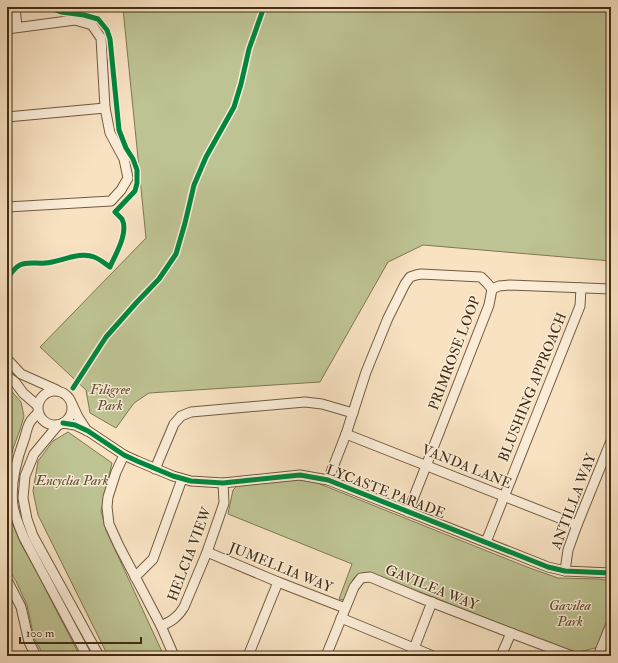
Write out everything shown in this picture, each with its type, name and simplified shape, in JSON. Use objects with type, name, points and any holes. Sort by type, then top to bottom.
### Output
[{"type":"street","points":[[15,7],[17,27]]},
{"type":"street","points":[[7,29],[75,20],[92,25],[101,38],[105,108],[110,133],[124,159],[128,178],[121,190],[111,201],[7,207]]},
{"type":"street","points":[[7,116],[105,108]]},
{"type":"street","name":"PRIMROSE LOOP","points":[[328,480],[346,434],[368,366],[388,318],[410,277],[421,274],[481,277],[492,289],[490,305],[408,512]]},
{"type":"street","points":[[492,289],[499,286],[510,285],[611,289]]},
{"type":"street","name":"BLUSHING APPROACH","points":[[486,542],[580,306],[581,288]]},
{"type":"street","points":[[7,359],[21,374],[64,393],[71,402],[71,414],[68,419],[60,424],[34,454],[25,476],[23,498],[27,519],[33,536],[99,656]]},
{"type":"street","points":[[7,376],[15,382],[37,409],[41,418],[51,425],[60,424]]},
{"type":"street","points":[[58,391],[53,390],[43,395],[30,422],[14,471],[12,492],[13,506],[17,522],[24,538],[87,656]]},
{"type":"street","name":"LYCASTE PARADE","points":[[71,402],[78,417],[88,431]]},
{"type":"street","points":[[155,469],[174,424],[181,416],[191,412],[305,402],[322,404],[353,412]]},
{"type":"street","name":"LYCASTE PARADE","points":[[60,424],[75,425],[88,431],[124,454],[155,469],[182,479],[223,483],[300,475],[328,480],[548,567],[565,571],[611,573]]},
{"type":"street","name":"VANDA LANE","points":[[346,434],[577,525]]},
{"type":"street","name":"ANTILLA WAY","points":[[565,571],[568,550],[611,441]]},
{"type":"street","points":[[124,454],[110,490],[107,507],[109,524],[161,626],[174,656]]},
{"type":"street","points":[[135,577],[152,559],[182,479]]},
{"type":"street","name":"HELCIA VIEW","points":[[161,626],[180,614],[184,607],[207,552],[224,503],[223,483]]},
{"type":"street","name":"JUMELLIA WAY","points":[[207,552],[345,608]]},
{"type":"street","name":"GAVILEA WAY","points":[[326,656],[354,587],[361,578],[370,577],[572,656]]},
{"type":"street","points":[[7,580],[21,607],[29,642],[36,656]]},
{"type":"street","points":[[248,656],[278,582]]},
{"type":"street","points":[[412,652],[432,602]]},
{"type":"street","points":[[341,618],[412,652],[433,656]]},
{"type":"street","points":[[598,656],[611,624]]},
{"type":"street","points":[[502,656],[511,633]]},
{"type":"green space","name":"Filigree Park","points":[[120,7],[611,7],[611,261],[423,245],[388,262],[320,382],[149,393],[134,403],[116,428],[90,413],[86,390],[40,347],[146,238],[123,9]]},
{"type":"green space","points":[[7,386],[21,402],[24,416],[7,470]]},
{"type":"green space","name":"Encyclia Park","points":[[68,432],[112,463],[101,511],[106,530],[164,656],[108,656],[38,515],[33,491],[38,461],[53,441]]},
{"type":"green space","name":"Gavilea Park","points":[[290,480],[310,480],[558,578],[599,579],[610,581],[611,616],[599,647],[575,653],[369,572],[354,578],[344,600],[339,599],[352,564],[228,514],[233,490],[238,485]]},
{"type":"green space","points":[[7,502],[9,515],[20,542],[80,656],[44,656],[34,638],[27,605],[7,566]]},
{"type":"cycle path","points":[[7,278],[16,267],[23,264],[51,262],[83,255],[96,258],[110,267],[123,237],[124,231],[122,219],[115,212],[135,191],[137,183],[137,170],[119,130],[110,39],[107,30],[98,19],[84,15],[61,12],[47,7]]},
{"type":"cycle path","points":[[73,388],[106,337],[159,279],[176,254],[194,185],[206,157],[234,107],[249,49],[264,7]]},
{"type":"cycle path","points":[[63,423],[75,425],[88,431],[124,455],[137,461],[173,476],[191,481],[223,483],[300,475],[328,480],[548,567],[565,571],[611,573]]}]
